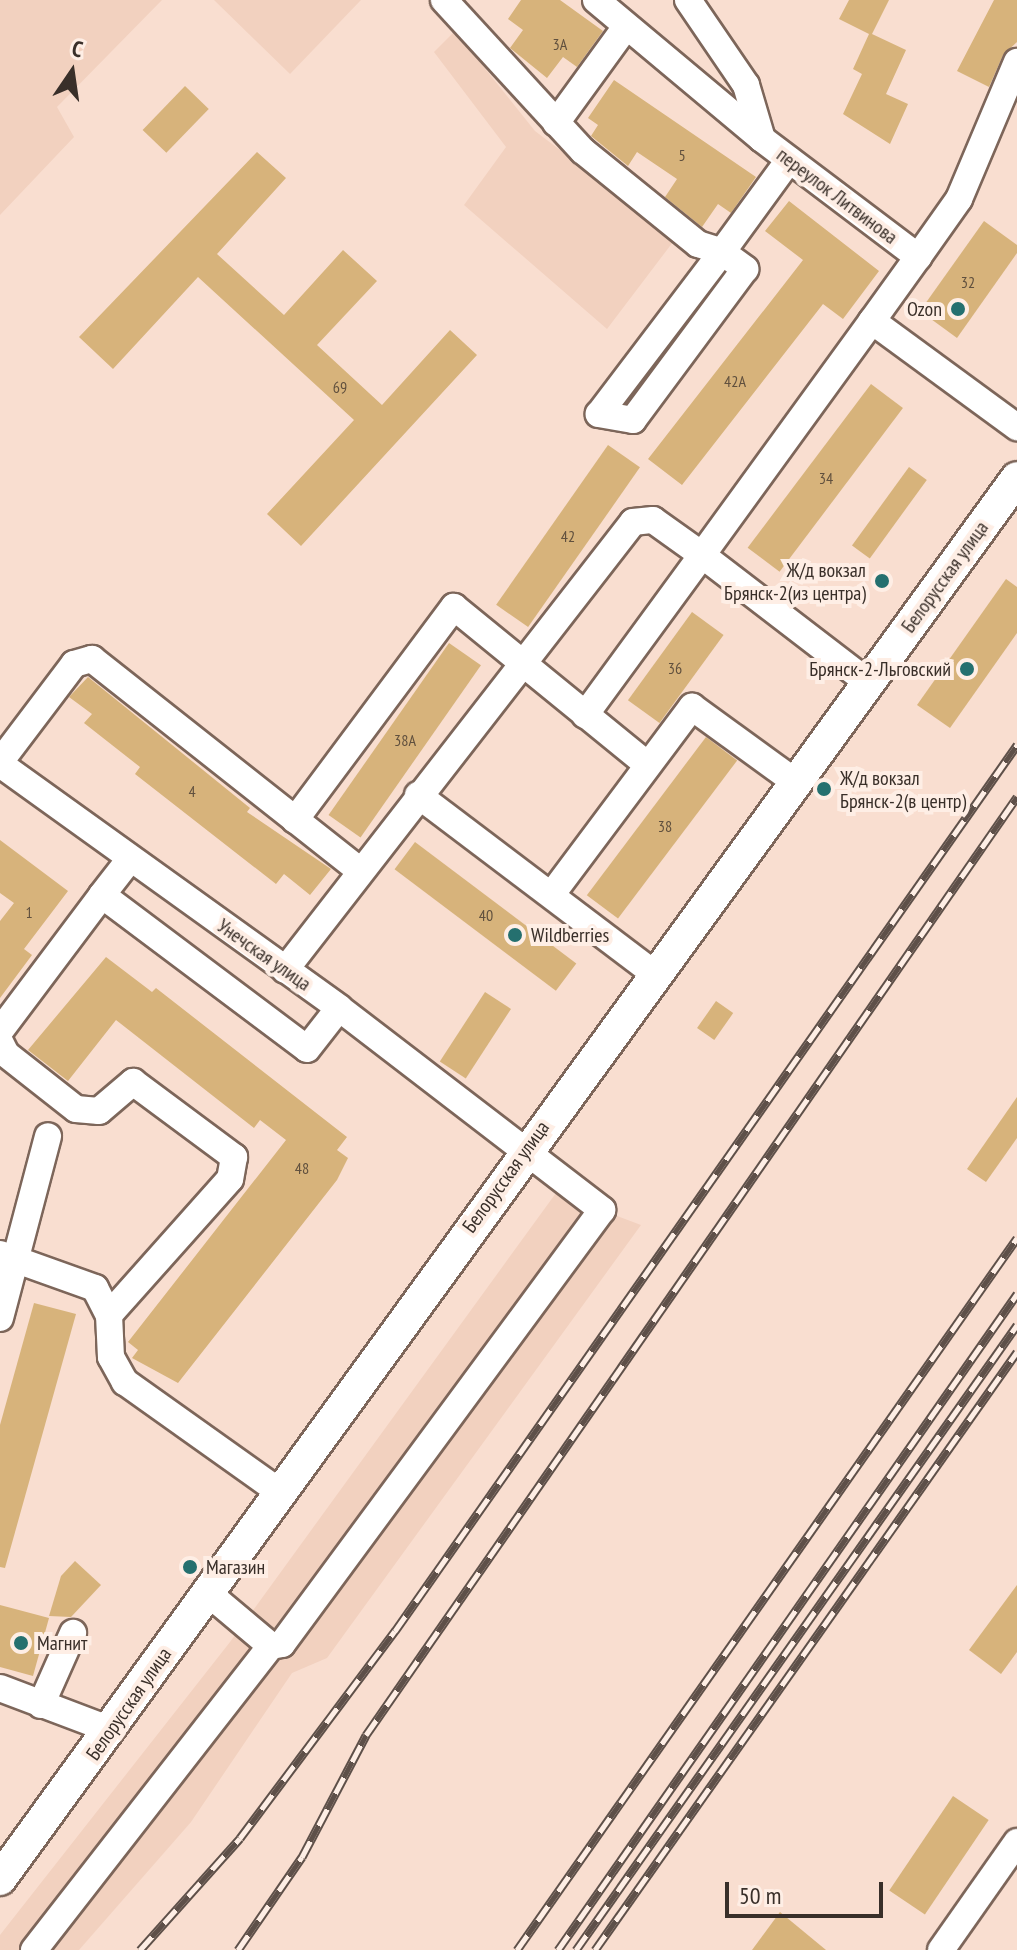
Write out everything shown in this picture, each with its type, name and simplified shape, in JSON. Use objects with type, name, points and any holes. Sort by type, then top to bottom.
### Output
[{"type":"main road","name":"Белорусская улица","points":[[0,1879],[111,1730],[524,1151],[798,784],[1017,478]]},
{"type":"street","points":[[444,0],[556,123],[698,244],[722,252],[745,274],[633,420],[599,414],[722,252],[789,160]]},
{"type":"street","name":"переулок Литвинова","points":[[585,715],[918,257],[762,139],[625,28],[596,0]]},
{"type":"street","points":[[688,0],[746,85],[762,139]]},
{"type":"street","points":[[556,123],[625,28]]},
{"type":"street","points":[[918,257],[959,199],[1017,62]]},
{"type":"street","points":[[872,321],[1017,427]]},
{"type":"street","points":[[285,970],[359,870],[633,522],[653,520],[869,683]]},
{"type":"street","points":[[295,820],[454,607],[648,765]]},
{"type":"street","points":[[0,763],[74,664],[92,659],[359,870]]},
{"type":"street","points":[[552,894],[692,707],[798,784]]},
{"type":"street","name":"Унечская улица","points":[[0,763],[339,1008],[602,1210],[282,1644],[271,1646]]},
{"type":"street","points":[[418,795],[655,974]]},
{"type":"street","points":[[0,1031],[130,859]]},
{"type":"street","points":[[102,895],[307,1049],[339,1008]]},
{"type":"street","points":[[0,1042],[6,1054],[76,1109],[99,1111],[133,1082],[234,1157],[230,1179],[109,1315]]},
{"type":"street","points":[[0,1318],[8,1257],[48,1136]]},
{"type":"street","points":[[8,1257],[95,1288],[109,1315],[111,1357],[125,1382],[280,1492]]},
{"type":"street","points":[[34,1950],[271,1646],[208,1593]]},
{"type":"street","points":[[41,1705],[73,1633]]},
{"type":"street","points":[[0,1688],[111,1730]]},
{"type":"street","points":[[941,1950],[1017,1842]]},
{"type":"shaded area","points":[[0,0],[162,0],[57,107],[74,137],[0,215]]},
{"type":"shaded area","points":[[214,0],[361,0],[290,74]]},
{"type":"shaded area","points":[[455,31],[535,131],[676,238],[607,329],[464,205],[506,147],[434,52]]},
{"type":"shaded area","points":[[556,1193],[641,1225],[327,1658],[292,1673],[191,1822],[79,1950],[0,1950],[0,1935],[230,1642]]},
{"type":"building","points":[[521,0],[560,0],[603,31],[577,67],[563,57],[547,78],[510,48],[523,30],[508,19]]},
{"type":"building","points":[[849,0],[889,0],[872,34],[906,50],[886,94],[908,104],[890,144],[843,114],[862,74],[853,69],[869,34],[839,19]]},
{"type":"building","points":[[994,0],[1017,0],[1017,42],[1003,55],[989,87],[957,71]]},
{"type":"building","points":[[614,80],[756,177],[731,213],[718,204],[702,227],[665,197],[677,179],[637,152],[628,166],[591,136],[598,125],[588,118]]},
{"type":"building","points":[[185,86],[209,109],[166,153],[143,130]]},
{"type":"building","points":[[257,152],[286,178],[217,254],[284,315],[343,250],[377,281],[317,345],[382,405],[450,330],[477,355],[301,546],[267,514],[354,420],[198,277],[113,369],[79,337]]},
{"type":"building","points":[[789,201],[879,271],[843,319],[823,304],[682,485],[648,459],[803,260],[765,231]]},
{"type":"building","points":[[984,221],[1017,245],[1017,253],[957,338],[920,311]]},
{"type":"building","points":[[871,384],[903,408],[780,572],[748,548]]},
{"type":"building","points":[[608,445],[640,467],[528,627],[496,605]]},
{"type":"building","points":[[909,467],[927,480],[870,558],[852,545]]},
{"type":"building","name":"Брянск-2-Льговский","points":[[1006,579],[1017,587],[1017,633],[950,728],[917,705]]},
{"type":"building","points":[[692,612],[724,635],[659,723],[628,700]]},
{"type":"building","points":[[449,643],[481,665],[360,837],[329,815]]},
{"type":"building","points":[[88,677],[250,808],[247,812],[331,869],[310,895],[284,874],[276,884],[135,774],[140,767],[84,723],[92,714],[69,697]]},
{"type":"building","points":[[706,737],[737,760],[618,919],[587,895]]},
{"type":"building","points":[[0,840],[68,891],[24,949],[32,955],[0,998],[0,921],[14,903],[0,893]]},
{"type":"building","points":[[415,842],[576,964],[556,991],[395,869]]},
{"type":"building","points":[[106,957],[152,992],[156,988],[347,1137],[337,1150],[348,1158],[337,1180],[178,1383],[132,1358],[138,1350],[128,1342],[286,1140],[260,1120],[254,1128],[116,1020],[68,1081],[28,1050]]},
{"type":"building","points":[[485,992],[511,1009],[466,1078],[440,1062]]},
{"type":"building","points":[[716,1001],[733,1013],[714,1040],[697,1028]]},
{"type":"building","points":[[1017,1097],[1017,1138],[986,1182],[967,1169]]},
{"type":"building","points":[[34,1303],[76,1314],[5,1568],[0,1567],[0,1425]]},
{"type":"building","points":[[75,1561],[101,1585],[71,1617],[49,1616],[61,1576]]},
{"type":"building","points":[[1017,1585],[1017,1652],[1001,1674],[969,1650]]},
{"type":"building","name":"Магнит","points":[[0,1605],[49,1618],[33,1676],[0,1667]]},
{"type":"building","points":[[953,1796],[989,1820],[925,1915],[889,1891]]},
{"type":"building","points":[[780,1912],[826,1950],[752,1950]]},
{"type":"railway","points":[[140,1950],[240,1838],[395,1631],[1017,745]]},
{"type":"railway","points":[[238,1950],[302,1857],[366,1735],[1017,797]]},
{"type":"railway","points":[[517,1950],[1017,1238]]},
{"type":"railway","points":[[558,1950],[1017,1294]]},
{"type":"railway","points":[[576,1950],[1017,1325]]},
{"type":"railway","points":[[595,1950],[1017,1352]]},
{"type":"place","name":"Ozon","points":[[958,309]]},
{"type":"place","name":"Ж/д вокзал Брянск-2(из центра)","points":[[882,581]]},
{"type":"place","name":"Брянск-2-Льговский","points":[[967,669]]},
{"type":"place","name":"Ж/д вокзал Брянск-2(в центр)","points":[[824,789]]},
{"type":"place","name":"Wildberries","points":[[515,935]]},
{"type":"place","name":"Магазин","points":[[190,1567]]},
{"type":"place","name":"Магнит","points":[[21,1643]]}]
